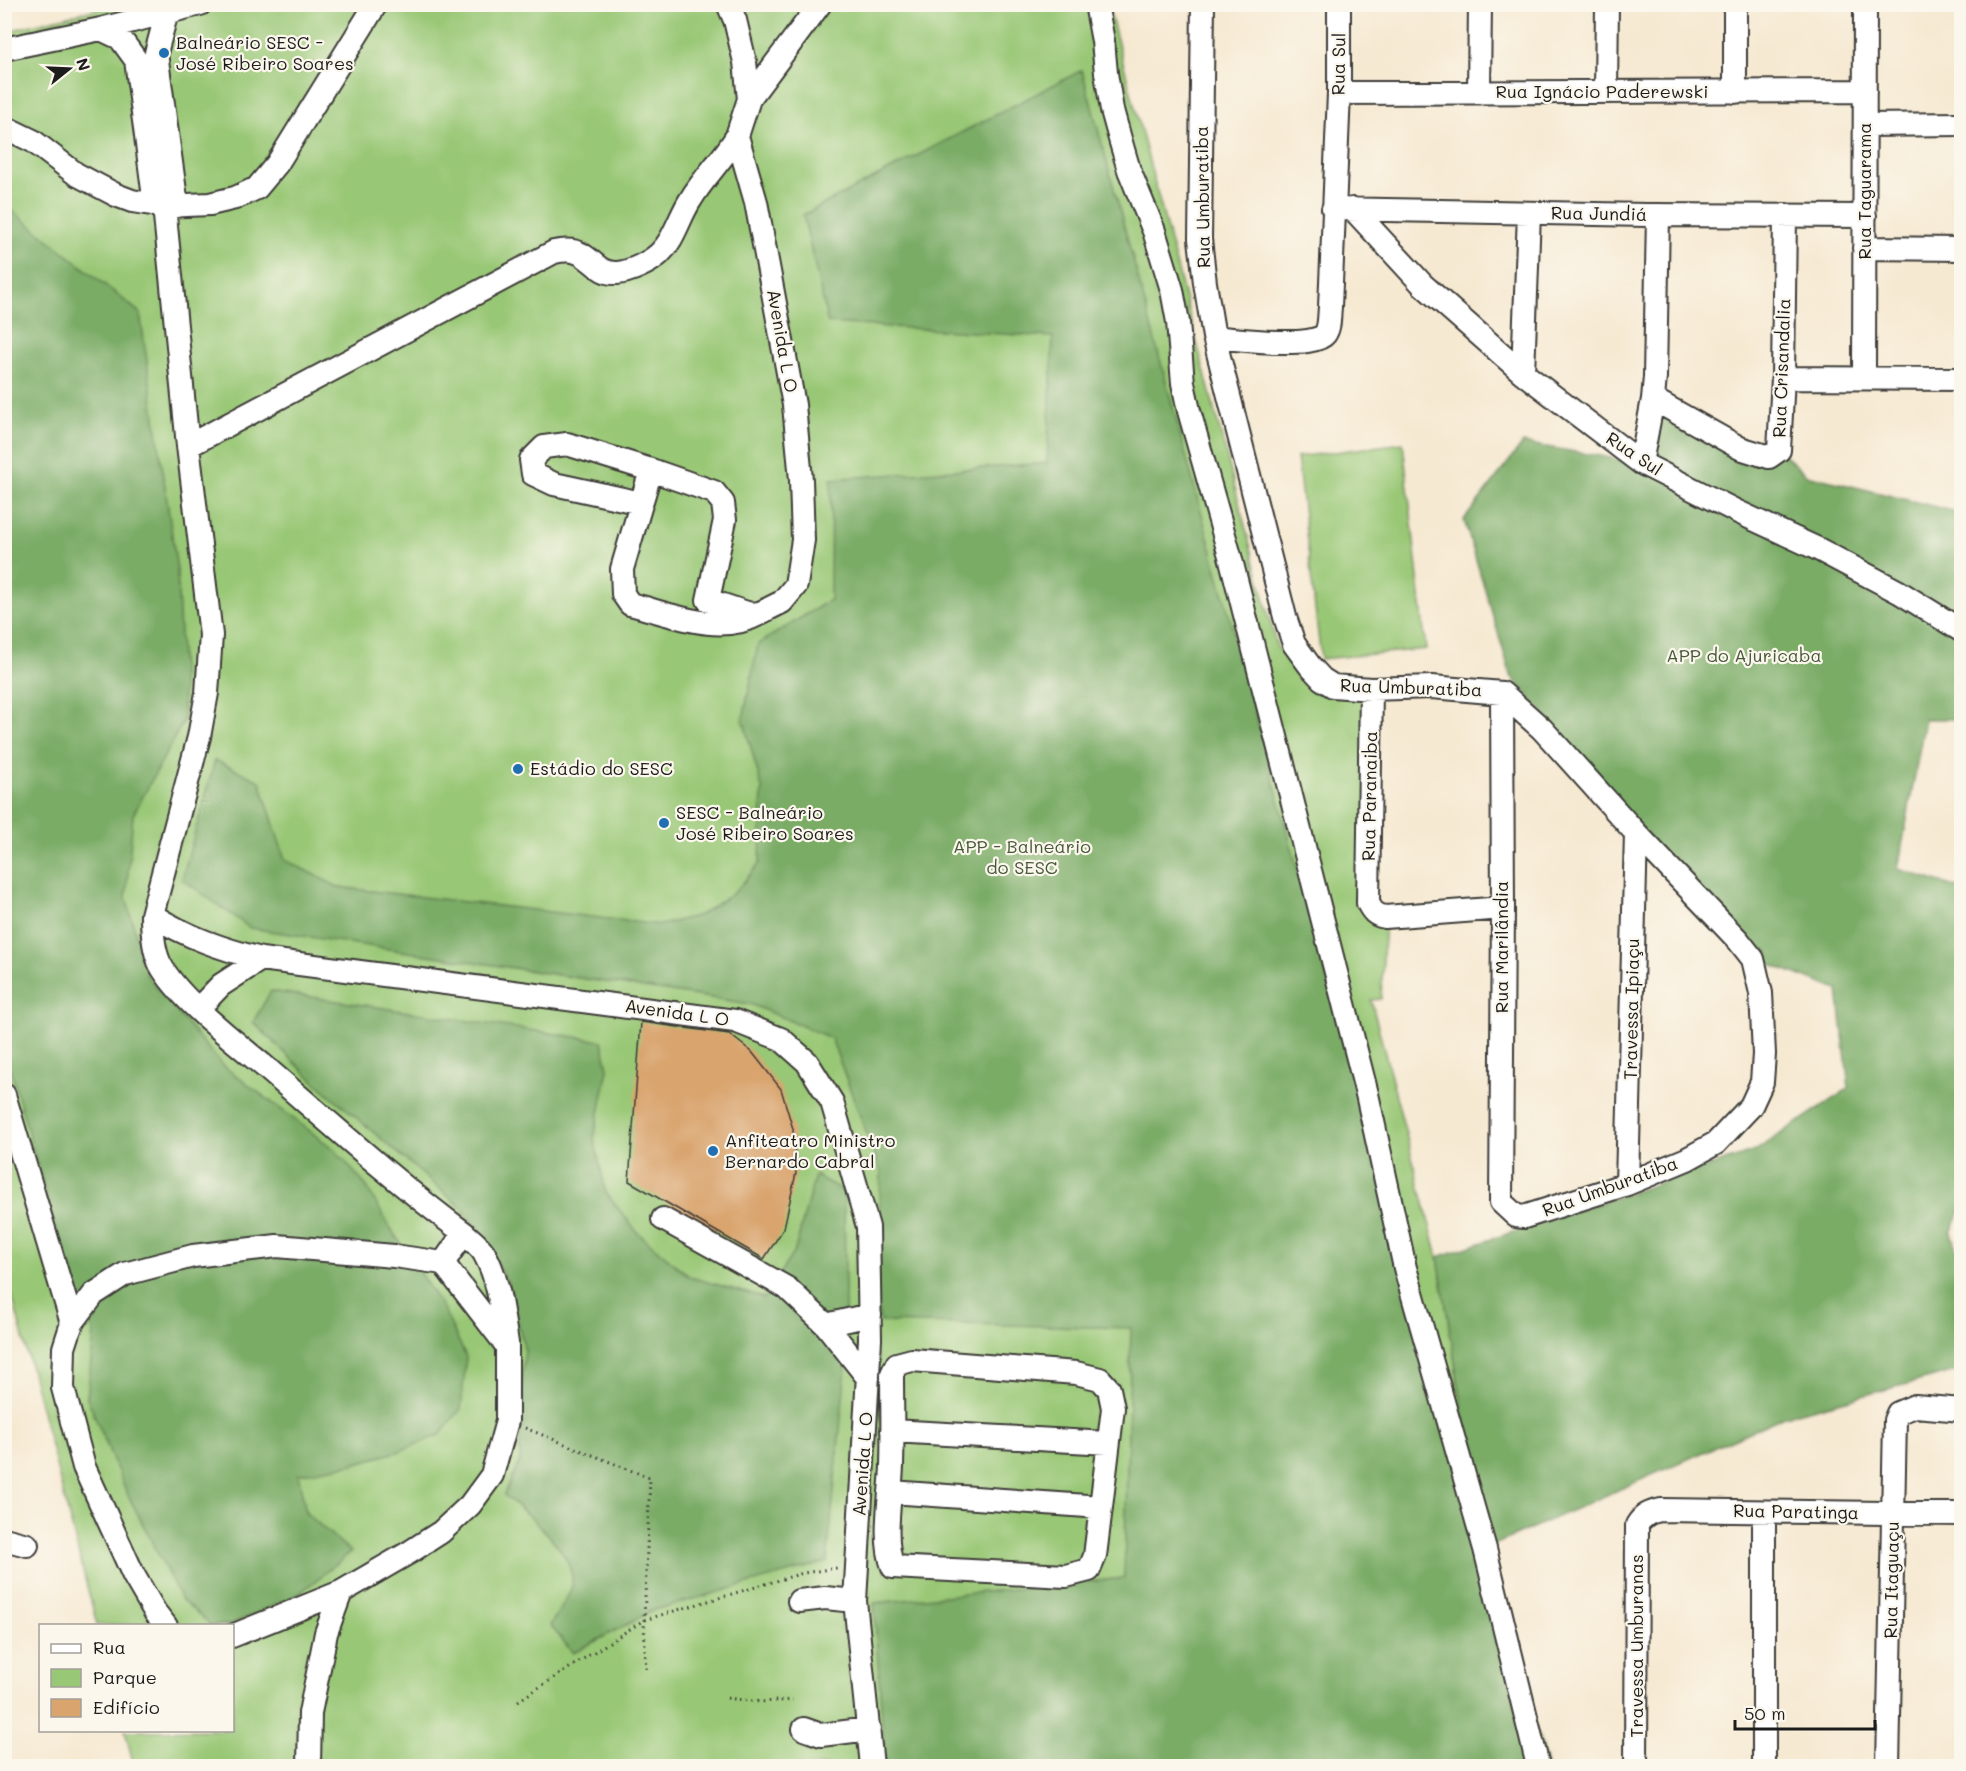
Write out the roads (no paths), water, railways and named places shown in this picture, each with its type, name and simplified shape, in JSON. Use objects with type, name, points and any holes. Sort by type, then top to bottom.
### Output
[{"type":"street","points":[[4,49],[101,29],[200,4]]},
{"type":"street","points":[[4,127],[33,141],[76,174],[132,201],[165,206],[210,204],[235,198],[257,188],[277,164],[376,4]]},
{"type":"street","points":[[728,4],[735,20],[745,62],[749,99]]},
{"type":"street","points":[[188,446],[554,252],[567,250],[581,254],[598,269],[616,273],[643,265],[658,255],[671,239],[689,201],[707,175],[726,155],[737,136],[749,99],[820,4]]},
{"type":"street","points":[[1096,4],[1117,129],[1129,170],[1154,231],[1172,290],[1178,322],[1183,383],[1189,411],[1233,567],[1367,1094],[1405,1268],[1485,1549],[1538,1767]]},
{"type":"street","name":"Rua Umburatiba","points":[[1203,4],[1200,238],[1205,283],[1214,337],[1285,617],[1294,644],[1322,679],[1333,686],[1432,687],[1502,693],[1542,729],[1753,959],[1761,993],[1764,1054],[1762,1082],[1751,1106],[1716,1143],[1687,1159],[1627,1184],[1524,1217],[1516,1216],[1501,1202]]},
{"type":"street","name":"Rua Sul","points":[[1214,337],[1283,343],[1312,341],[1321,338],[1326,333],[1343,209],[1339,4]]},
{"type":"street","points":[[1479,92],[1480,4]]},
{"type":"street","points":[[1606,92],[1607,4]]},
{"type":"street","points":[[1735,4],[1735,92]]},
{"type":"street","name":"Rua Taguarama","points":[[1864,377],[1865,4]]},
{"type":"street","points":[[167,12],[156,53],[165,206],[188,446],[212,635],[207,693],[199,737],[152,915],[152,937],[160,963],[175,985],[199,1008],[416,1197],[464,1233],[483,1251],[502,1307],[507,1346],[507,1421],[492,1475],[470,1505],[441,1532],[341,1593],[234,1635]]},
{"type":"street","points":[[101,29],[120,38],[136,60],[165,206]]},
{"type":"street","name":"Rua Ignácio Paderewski","points":[[1339,93],[1865,91]]},
{"type":"street","points":[[1865,125],[1962,124]]},
{"type":"street","name":"Avenida L O","points":[[651,470],[622,569],[623,594],[630,604],[712,625],[744,622],[782,602],[796,585],[803,540],[801,480],[794,405],[756,202],[737,136]]},
{"type":"street","name":"Rua Sul","points":[[1343,209],[1423,285],[1523,373],[1641,463],[1737,512],[1818,549],[1899,592],[1962,631]]},
{"type":"street","name":"Rua Jundiá","points":[[1343,209],[1864,216]]},
{"type":"street","points":[[1523,373],[1529,213]]},
{"type":"street","points":[[1641,463],[1653,399],[1658,215]]},
{"type":"street","name":"Rua Crisandalia","points":[[1653,399],[1740,448],[1769,457],[1775,455],[1779,450],[1783,378],[1785,215]]},
{"type":"street","points":[[1864,248],[1962,249]]},
{"type":"street","points":[[1783,378],[1962,379]]},
{"type":"street","points":[[641,503],[554,484],[532,474],[531,460],[544,447],[567,444],[714,492],[723,503],[725,520],[708,600],[750,614],[760,613]]},
{"type":"street","name":"Rua Paranaiba","points":[[1371,688],[1368,903],[1372,911],[1378,916],[1385,917],[1503,908]]},
{"type":"street","name":"Rua Marilândia","points":[[1501,1202],[1502,693]]},
{"type":"street","name":"Travessa Ipiaçu","points":[[1627,1184],[1636,833]]},
{"type":"street","name":"Avenida L O","points":[[152,915],[197,940],[261,959],[735,1021],[780,1039],[807,1062],[832,1102],[868,1227],[870,1315],[868,1377],[855,1600],[872,1767]]},
{"type":"street","points":[[199,1008],[221,985],[261,959]]},
{"type":"street","points":[[4,1095],[72,1323]]},
{"type":"street","points":[[663,1219],[787,1288],[826,1324],[868,1377]]},
{"type":"street","points":[[443,1263],[464,1233]]},
{"type":"street","points":[[164,1624],[134,1576],[84,1467],[63,1389],[64,1348],[72,1323],[94,1294],[125,1274],[193,1256],[277,1246],[394,1256],[443,1263],[507,1346]]},
{"type":"street","points":[[826,1324],[870,1315]]},
{"type":"street","points":[[912,1360],[1076,1373],[1100,1379],[1108,1389],[1113,1408],[1108,1443],[1095,1556],[1089,1570],[1066,1576],[893,1567],[888,1546],[892,1465],[892,1374],[897,1364],[912,1360]]},
{"type":"street","name":"Rua Itaguaçu","points":[[1888,1767],[1895,1420],[1898,1413],[1915,1406],[1962,1410]]},
{"type":"street","points":[[892,1431],[1108,1443]]},
{"type":"street","points":[[863,1463],[892,1465]]},
{"type":"street","points":[[891,1492],[1101,1506]]},
{"type":"street","name":"Rua Paratinga","points":[[1637,1525],[1642,1517],[1661,1510],[1962,1514]]},
{"type":"street","points":[[1764,1512],[1764,1767]]},
{"type":"street","name":"Travessa Umburanas","points":[[1636,1767],[1637,1525]]},
{"type":"street","points":[[4,1539],[27,1545]]},
{"type":"street","points":[[309,1767],[310,1713],[326,1633],[341,1593]]},
{"type":"street","points":[[799,1601],[825,1598],[855,1600]]},
{"type":"street","points":[[804,1729],[820,1735],[869,1729]]},
{"type":"place","name":"Balneário SESC - José Ribeiro Soares","points":[[164,53]]},
{"type":"place","name":"Estádio do SESC","points":[[518,769]]},
{"type":"place","name":"SESC - Balneário José Ribeiro Soares","points":[[664,823]]},
{"type":"place","name":"Anfiteatro Ministro Bernardo Cabral","points":[[713,1151]]},
{"type":"park label","name":"APP do Ajuricaba","points":[[1744,656]]},
{"type":"park label","name":"APP - Balneário do SESC","points":[[1022,857]]}]
